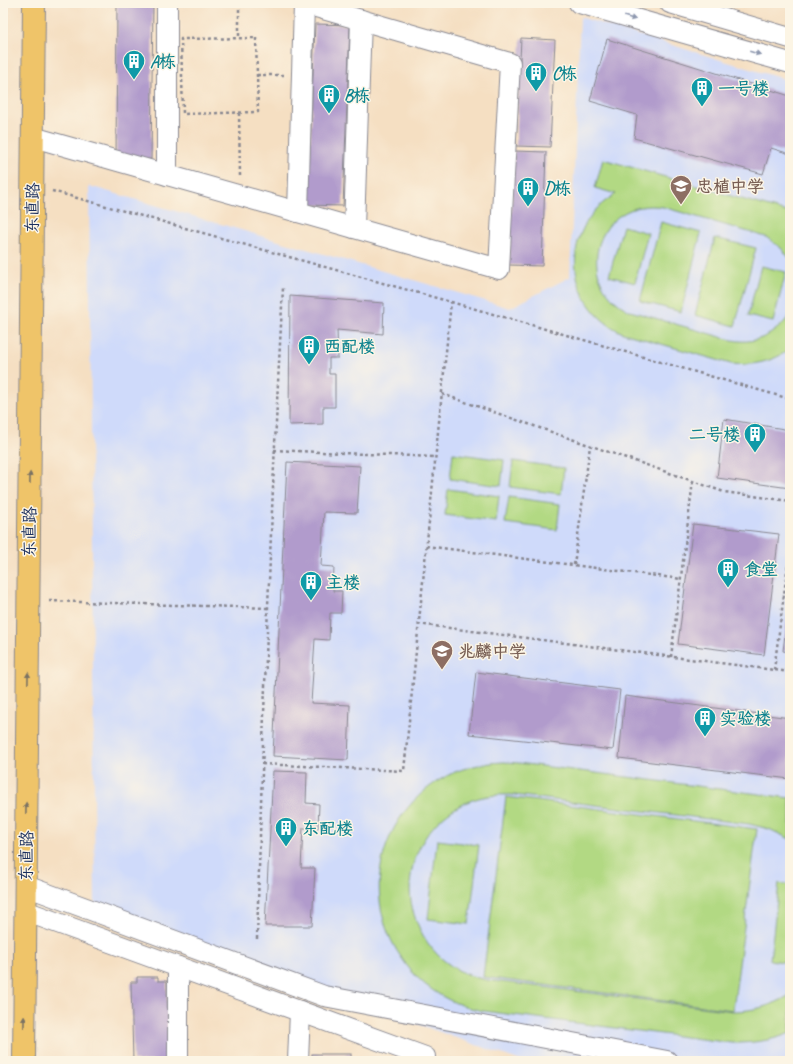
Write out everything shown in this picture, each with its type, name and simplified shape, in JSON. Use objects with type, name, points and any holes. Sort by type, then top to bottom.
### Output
[{"type":"main road","name":"东直路","points":[[24,1061],[34,3]]},
{"type":"street","points":[[167,3],[167,175]]},
{"type":"street","points":[[33,137],[499,269],[510,63],[303,3],[298,212]]},
{"type":"street","points":[[579,3],[790,63]]},
{"type":"street","points":[[670,3],[715,9],[790,38]]},
{"type":"street","points":[[354,228],[361,20]]},
{"type":"street","points":[[26,886],[324,996],[667,1061]]},
{"type":"street","points":[[25,911],[425,1057],[425,1061]]},
{"type":"street","points":[[178,967],[178,1061]]},
{"type":"street","points":[[298,1061],[300,1011]]},
{"type":"path","points":[[239,3],[239,38]]},
{"type":"path","points":[[256,38],[257,75],[258,112],[183,114],[181,39],[256,38]]},
{"type":"path","points":[[257,75],[302,75]]},
{"type":"path","points":[[239,113],[241,196]]},
{"type":"path","points":[[32,185],[451,302],[790,399]]},
{"type":"path","points":[[257,939],[274,450],[282,288]]},
{"type":"path","points":[[262,764],[404,771],[451,302]]},
{"type":"path","points":[[442,394],[724,492],[790,501]]},
{"type":"path","points":[[574,565],[590,446]]},
{"type":"path","points":[[274,450],[435,457]]},
{"type":"path","points":[[671,657],[693,481]]},
{"type":"path","points":[[426,546],[681,579]]},
{"type":"path","points":[[774,670],[790,549]]},
{"type":"path","points":[[28,600],[268,608]]},
{"type":"path","points":[[418,624],[790,672]]},
{"type":"shaded area","name":"兆麟中学","points":[[580,17],[790,81],[790,1061],[521,1061],[95,909],[89,186],[510,308],[570,277]]},
{"type":"green space","points":[[603,159],[790,213],[790,259],[781,248],[766,237],[663,207],[640,207],[622,214],[608,227],[599,244],[597,262],[601,281],[611,297],[630,311],[737,341],[763,338],[777,329],[790,315],[790,349],[777,357],[762,362],[754,364],[731,364],[623,333],[603,321],[589,305],[580,286],[576,266],[577,245],[584,226],[597,208],[616,194],[595,188]]},
{"type":"green space","points":[[661,222],[701,233],[681,312],[640,301]]},
{"type":"green space","points":[[623,226],[648,233],[635,283],[609,276]]},
{"type":"green space","points":[[715,238],[756,248],[735,326],[695,315]]},
{"type":"green space","points":[[761,266],[786,272],[773,322],[748,316]]},
{"type":"green space","points":[[453,453],[504,460],[501,486],[450,479]]},
{"type":"green space","points":[[513,461],[564,468],[561,494],[510,487]]},
{"type":"green space","points":[[448,489],[499,496],[496,522],[445,515]]},
{"type":"green space","points":[[509,497],[560,504],[557,530],[505,523]]},
{"type":"green space","points":[[504,762],[790,798],[790,839],[769,829],[749,824],[514,795],[494,795],[475,799],[448,813],[435,825],[425,838],[417,853],[412,869],[410,886],[411,903],[416,920],[423,936],[432,949],[444,961],[461,972],[487,980],[733,1011],[763,1007],[790,995],[790,1033],[762,1041],[732,1043],[483,1011],[463,1006],[440,995],[418,978],[401,957],[389,934],[381,910],[379,886],[382,862],[389,838],[401,816],[418,797],[438,781],[446,776],[470,767]]},
{"type":"green space","points":[[506,797],[757,829],[733,1010],[483,977]]},
{"type":"green space","points":[[437,840],[479,845],[469,924],[428,919]]},
{"type":"green space","points":[[779,883],[790,885],[790,963],[770,960]]},
{"type":"building","name":"A栋","points":[[117,3],[153,3],[151,159],[116,159]]},
{"type":"building","name":"B栋","points":[[315,24],[350,25],[343,206],[308,205]]},
{"type":"building","name":"C栋","points":[[521,38],[555,40],[550,147],[516,146]]},
{"type":"building","name":"一号楼","points":[[607,39],[790,96],[790,154],[771,148],[763,174],[634,138],[637,115],[590,101]]},
{"type":"building","name":"D栋","points":[[514,151],[546,152],[542,266],[509,265]]},
{"type":"building","name":"西配楼","points":[[290,296],[384,303],[383,334],[337,330],[338,358],[329,358],[329,374],[335,374],[335,407],[323,407],[323,424],[289,425]]},
{"type":"building","name":"二号楼","points":[[724,419],[790,430],[790,488],[717,478]]},
{"type":"building","name":"主楼","points":[[287,462],[360,466],[357,513],[324,512],[321,566],[334,567],[333,591],[342,591],[341,613],[330,613],[329,640],[315,639],[311,703],[350,705],[348,760],[273,756]]},
{"type":"building","name":"食堂","points":[[693,524],[779,534],[764,655],[678,644]]},
{"type":"building","name":"食堂","points":[[790,601],[790,652],[783,651]]},
{"type":"building","points":[[476,672],[620,690],[613,750],[469,734]]},
{"type":"building","name":"实验楼","points":[[625,696],[790,718],[790,779],[619,758]]},
{"type":"building","name":"东配楼","points":[[273,771],[307,772],[306,803],[319,804],[318,828],[303,828],[301,868],[315,868],[312,926],[265,926]]},
{"type":"building","points":[[137,977],[158,977],[158,981],[167,981],[168,1061],[133,1061],[131,982],[137,982]]},
{"type":"building","points":[[312,1054],[351,1054],[351,1061],[312,1061]]},
{"type":"place","name":"A栋","points":[[134,80]]},
{"type":"place","name":"C栋","points":[[536,92]]},
{"type":"place","name":"一号楼","points":[[702,108]]},
{"type":"place","name":"B栋","points":[[329,114]]},
{"type":"place","name":"忠植中学","points":[[681,206]]},
{"type":"place","name":"D栋","points":[[528,208]]},
{"type":"place","name":"西配楼","points":[[309,366]]},
{"type":"place","name":"二号楼","points":[[755,454]]},
{"type":"place","name":"食堂","points":[[728,588]]},
{"type":"place","name":"主楼","points":[[311,602]]},
{"type":"place","name":"兆麟中学","points":[[442,670]]},
{"type":"place","name":"实验楼","points":[[705,738]]},
{"type":"place","name":"东配楼","points":[[286,848]]}]
